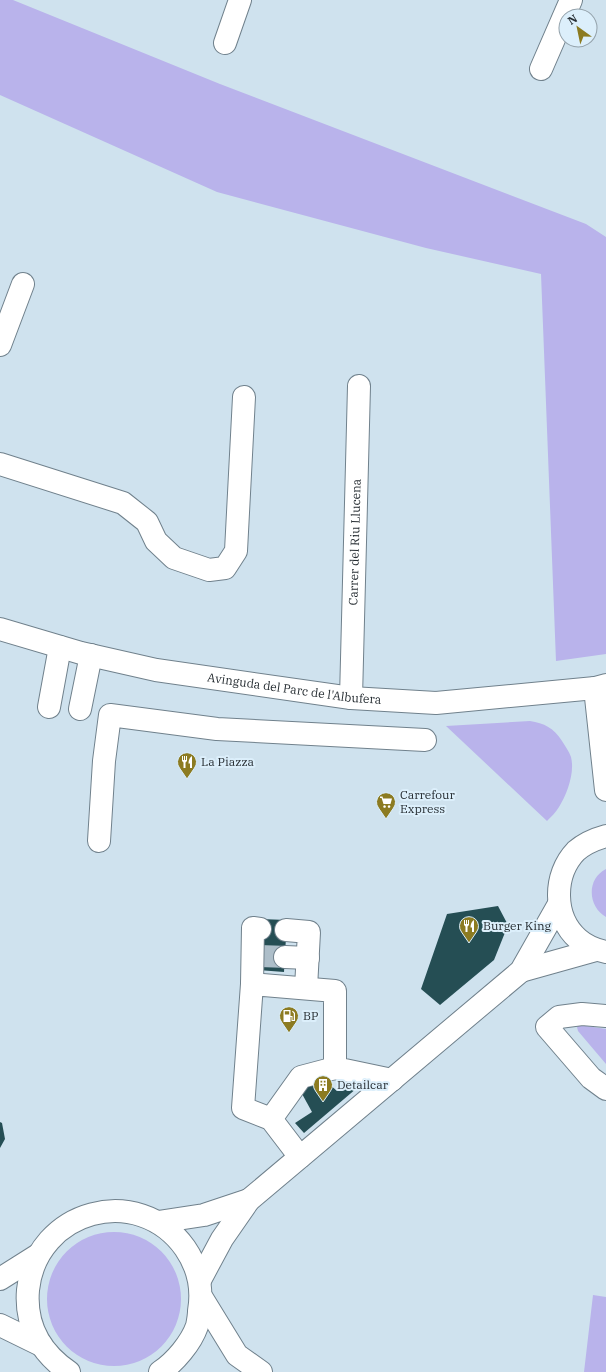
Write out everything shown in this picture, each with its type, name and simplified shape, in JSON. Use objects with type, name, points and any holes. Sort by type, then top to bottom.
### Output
[{"type":"street","points":[[225,43],[240,0]]},
{"type":"street","points":[[541,69],[571,0]]},
{"type":"street","points":[[0,345],[23,284]]},
{"type":"street","name":"Carrer del Riu Llucena","points":[[351,698],[359,386]]},
{"type":"street","points":[[0,464],[123,503],[147,522],[156,541],[174,558],[209,570],[225,568],[236,551],[244,397]]},
{"type":"street","name":"Avinguda del Parc de l'Albufera","points":[[0,629],[60,647],[156,670],[351,698],[436,703],[600,687]]},
{"type":"street","points":[[49,707],[60,647]]},
{"type":"street","points":[[80,710],[92,655]]},
{"type":"street","points":[[600,687],[606,790]]},
{"type":"street","points":[[99,841],[104,761],[110,715],[217,729],[425,740]]},
{"type":"street","points":[[601,951],[578,939],[566,923],[559,904],[559,885],[565,866],[576,851],[592,840],[606,836]]},
{"type":"street","points":[[165,1371],[184,1350],[197,1326],[201,1289],[222,1239],[249,1200],[521,971],[559,904]]},
{"type":"street","points":[[260,928],[253,928],[256,956],[252,984],[243,1108],[271,1119],[300,1157]]},
{"type":"street","points":[[286,930],[309,932],[306,988]]},
{"type":"street","points":[[521,971],[601,951]]},
{"type":"street","points":[[285,957],[308,958]]},
{"type":"street","points":[[252,984],[335,991],[335,1068]]},
{"type":"street","points":[[606,1016],[582,1014],[559,1017],[547,1027],[591,1078],[606,1089]]},
{"type":"street","points":[[271,1119],[301,1078],[335,1068],[392,1080]]},
{"type":"street","points":[[158,1222],[204,1215],[249,1200]]},
{"type":"street","points":[[0,1279],[38,1255],[55,1234],[78,1218],[105,1211],[132,1213],[158,1222],[181,1242],[192,1257],[201,1289],[237,1355],[261,1372]]},
{"type":"street","points":[[38,1255],[30,1277],[27,1301],[31,1324],[41,1345],[56,1363],[70,1372]]},
{"type":"street","points":[[0,1325],[41,1345]]},
{"type":"shaded area","points":[[0,0],[13,0],[220,84],[586,224],[606,237],[606,654],[556,661],[541,274],[426,248],[217,192],[0,95]]},
{"type":"shaded area","points":[[530,721],[540,723],[552,729],[559,736],[571,757],[572,770],[567,790],[558,809],[547,821],[446,726]]},
{"type":"shaded area","points":[[606,869],[606,917],[596,907],[593,900],[592,886],[595,879]]},
{"type":"shaded area","points":[[579,1025],[606,1029],[606,1064],[578,1031],[577,1027]]},
{"type":"shaded area","points":[[121,1232],[134,1234],[146,1239],[162,1251],[174,1267],[179,1279],[181,1299],[179,1319],[174,1331],[162,1347],[146,1359],[134,1364],[107,1366],[94,1364],[82,1359],[66,1347],[54,1331],[49,1319],[47,1292],[49,1279],[54,1267],[66,1251],[82,1239],[94,1234]]},
{"type":"shaded area","points":[[593,1295],[606,1297],[606,1372],[584,1372]]},
{"type":"building","name":"Burger King","points":[[498,906],[508,925],[494,960],[440,1005],[421,989],[447,914]]},
{"type":"building","points":[[260,919],[287,920],[284,972],[258,970]]},
{"type":"building","name":"Detailcar","points":[[319,1076],[336,1090],[353,1076],[357,1088],[304,1133],[295,1123],[312,1112],[301,1092]]},
{"type":"building","points":[[0,1122],[2,1123],[5,1139],[0,1148]]},
{"type":"tunnel","points":[[259,956],[285,957]]},
{"type":"place","name":"La Piazza","points":[[187,779]]},
{"type":"place","name":"Carrefour Express","points":[[386,819]]},
{"type":"place","name":"Burger King","points":[[469,943]]},
{"type":"place","name":"BP","points":[[289,1033]]},
{"type":"place","name":"Detailcar","points":[[323,1102]]}]
